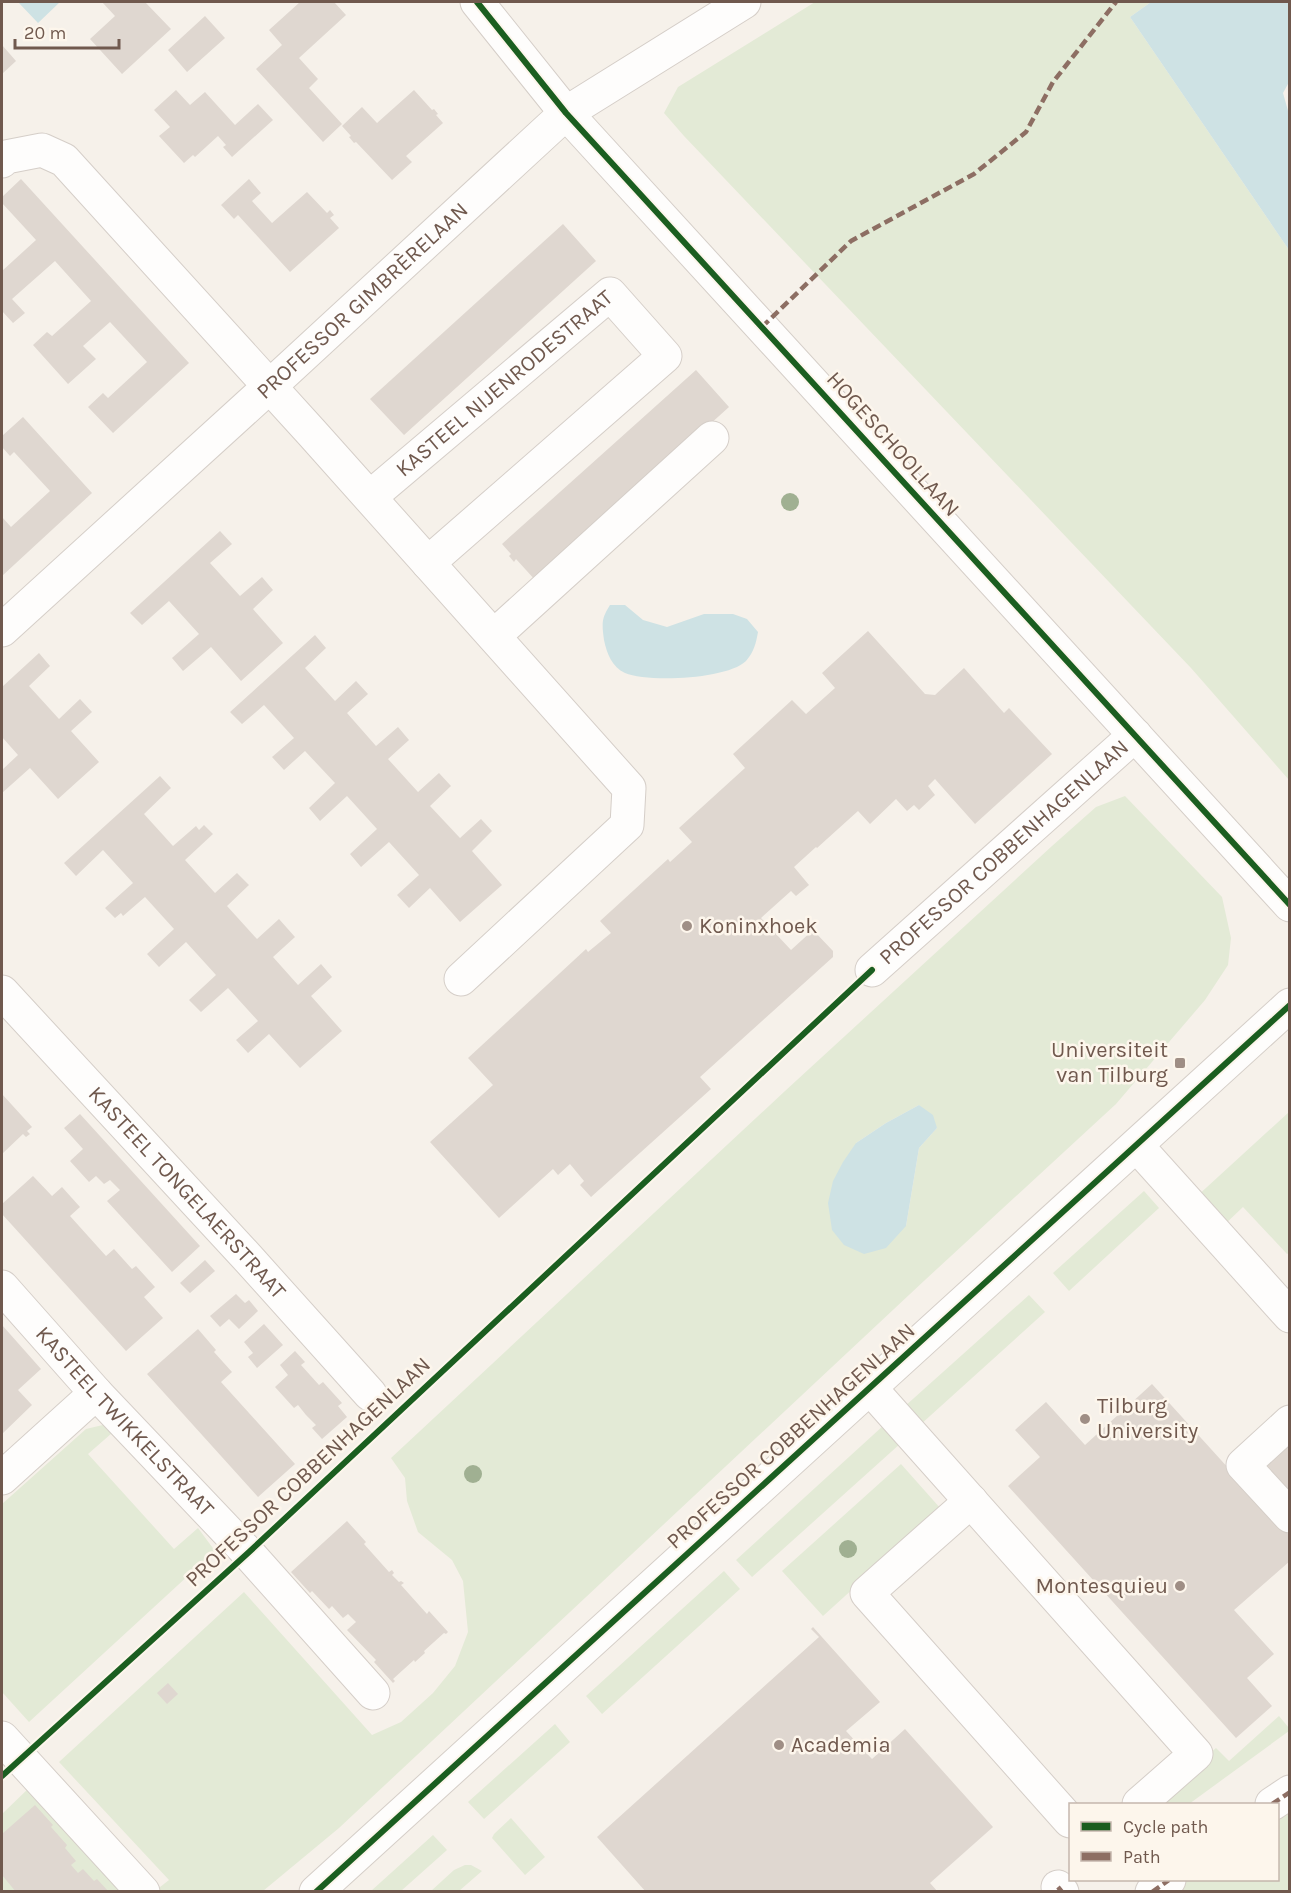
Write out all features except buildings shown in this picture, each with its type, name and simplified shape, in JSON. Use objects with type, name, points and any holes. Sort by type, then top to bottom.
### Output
[{"type":"street","name":"HOGESCHOOLLAAN","points":[[477,2],[566,113],[1290,905]]},
{"type":"street","name":"PROFESSOR GIMBRÈRELAAN","points":[[2,630],[566,113],[744,2]]},
{"type":"street","name":"KASTEEL NIJENRODESTRAAT","points":[[2,160],[6,156],[42,150],[64,160],[370,497],[629,788],[627,825],[461,979]]},
{"type":"street","name":"KASTEEL NIJENRODESTRAAT","points":[[370,497],[610,294],[665,356],[428,563]]},
{"type":"street","points":[[494,636],[712,438]]},
{"type":"street","name":"PROFESSOR COBBENHAGENLAAN","points":[[872,970],[1134,735]]},
{"type":"street","name":"KASTEEL TONGELAERSTRAAT","points":[[2,992],[370,1394]]},
{"type":"street","name":"PROFESSOR COBBENHAGENLAAN","points":[[316,1892],[1290,1005]]},
{"type":"street","points":[[1137,1146],[1290,1316]]},
{"type":"street","name":"KASTEEL TWIKKELSTRAAT","points":[[2,1287],[96,1392],[248,1553],[373,1693]]},
{"type":"street","points":[[870,1388],[1196,1754],[1140,1803]]},
{"type":"street","points":[[2,1478],[96,1392]]},
{"type":"street","points":[[1290,1422],[1243,1464],[1290,1516]]},
{"type":"street","points":[[971,1501],[867,1593],[1069,1819]]},
{"type":"street","points":[[11,1749],[142,1892]]},
{"type":"street","points":[[1274,1803],[1290,1792]]},
{"type":"street","points":[[1152,1892],[1167,1881]]},
{"type":"green space","points":[[815,2],[1151,2],[1130,17],[1289,250],[1289,780],[1191,668],[664,113],[678,87]]},
{"type":"green space","points":[[1125,796],[1222,897],[1231,938],[1228,965],[1205,1000],[1116,1104],[339,1828],[263,1891],[155,1891],[169,1880],[59,1762],[244,1592],[372,1735],[401,1722],[433,1693],[455,1666],[468,1632],[463,1581],[452,1560],[418,1532],[407,1501],[405,1478],[391,1458],[785,1091],[1096,807]],"holes":[[[919,1105],[937,1128],[919,1148],[906,1226],[856,1143]]]},
{"type":"green space","points":[[1289,1112],[1289,1253],[1287,1254],[1243,1207],[1222,1227],[1195,1198]]},
{"type":"green space","points":[[1144,1191],[1159,1208],[1069,1291],[1053,1273]]},
{"type":"green space","points":[[1029,1295],[1045,1312],[920,1425],[904,1407]]},
{"type":"green space","points":[[107,1424],[112,1433],[88,1454],[174,1549],[198,1528],[215,1551],[29,1722],[2,1692],[2,1504],[86,1429]]},
{"type":"green space","points":[[884,1425],[901,1443],[752,1577],[736,1560]]},
{"type":"green space","points":[[901,1464],[941,1509],[823,1616],[782,1571]]},
{"type":"green space","points":[[724,1571],[740,1589],[602,1714],[586,1696]]},
{"type":"green space","points":[[1279,1716],[1289,1728],[1289,1731],[1190,1803],[1152,1803],[1216,1748],[1229,1761]]},
{"type":"green space","points":[[555,1724],[570,1742],[484,1819],[468,1802]]},
{"type":"green space","points":[[30,1787],[122,1892],[2,1892],[2,1814]]},
{"type":"green space","points":[[1289,1805],[1289,1891],[1169,1892],[1185,1881],[1279,1881],[1279,1813]]},
{"type":"green space","points":[[511,1818],[545,1857],[525,1875],[492,1838]]},
{"type":"green space","points":[[433,1835],[447,1850],[401,1891],[371,1891]]},
{"type":"green space","points":[[471,1865],[482,1871],[459,1891],[431,1891],[454,1870]]},
{"type":"shaded area","points":[[18,2],[60,2],[38,23]]},
{"type":"shaded area","points":[[1151,2],[1289,2],[1289,82],[1283,93],[1290,118],[1289,250],[1130,17]]},
{"type":"shaded area","points":[[610,605],[625,605],[643,620],[667,627],[704,614],[733,614],[747,619],[758,632],[753,651],[746,661],[737,667],[723,672],[687,678],[636,676],[625,673],[617,667],[607,650],[603,622]]},
{"type":"shaded area","points":[[919,1105],[933,1115],[937,1128],[919,1148],[906,1226],[886,1248],[864,1254],[844,1245],[832,1230],[828,1203],[833,1181],[856,1143]]},
{"type":"marked path","points":[[762,327],[851,241],[974,174],[1026,132],[1053,82],[1116,2]]},
{"type":"marked path","points":[[1274,1803],[1290,1792]]},
{"type":"marked path","points":[[1152,1892],[1168,1881]]},
{"type":"marked path","points":[[1058,1887],[1062,1892]]},
{"type":"cycle path","points":[[477,2],[566,113],[1290,905]]},
{"type":"cycle path","points":[[2,1776],[248,1553],[872,970]]},
{"type":"cycle path","points":[[316,1892],[1290,1005]]},
{"type":"place","name":"Koninxhoek","points":[[687,926]]},
{"type":"place","name":"Universiteit van Tilburg","points":[[1180,1063]]},
{"type":"place","name":"Tilburg University","points":[[1085,1419]]},
{"type":"place","name":"Montesquieu","points":[[1180,1586]]},
{"type":"place","name":"Academia","points":[[779,1745]]}]
